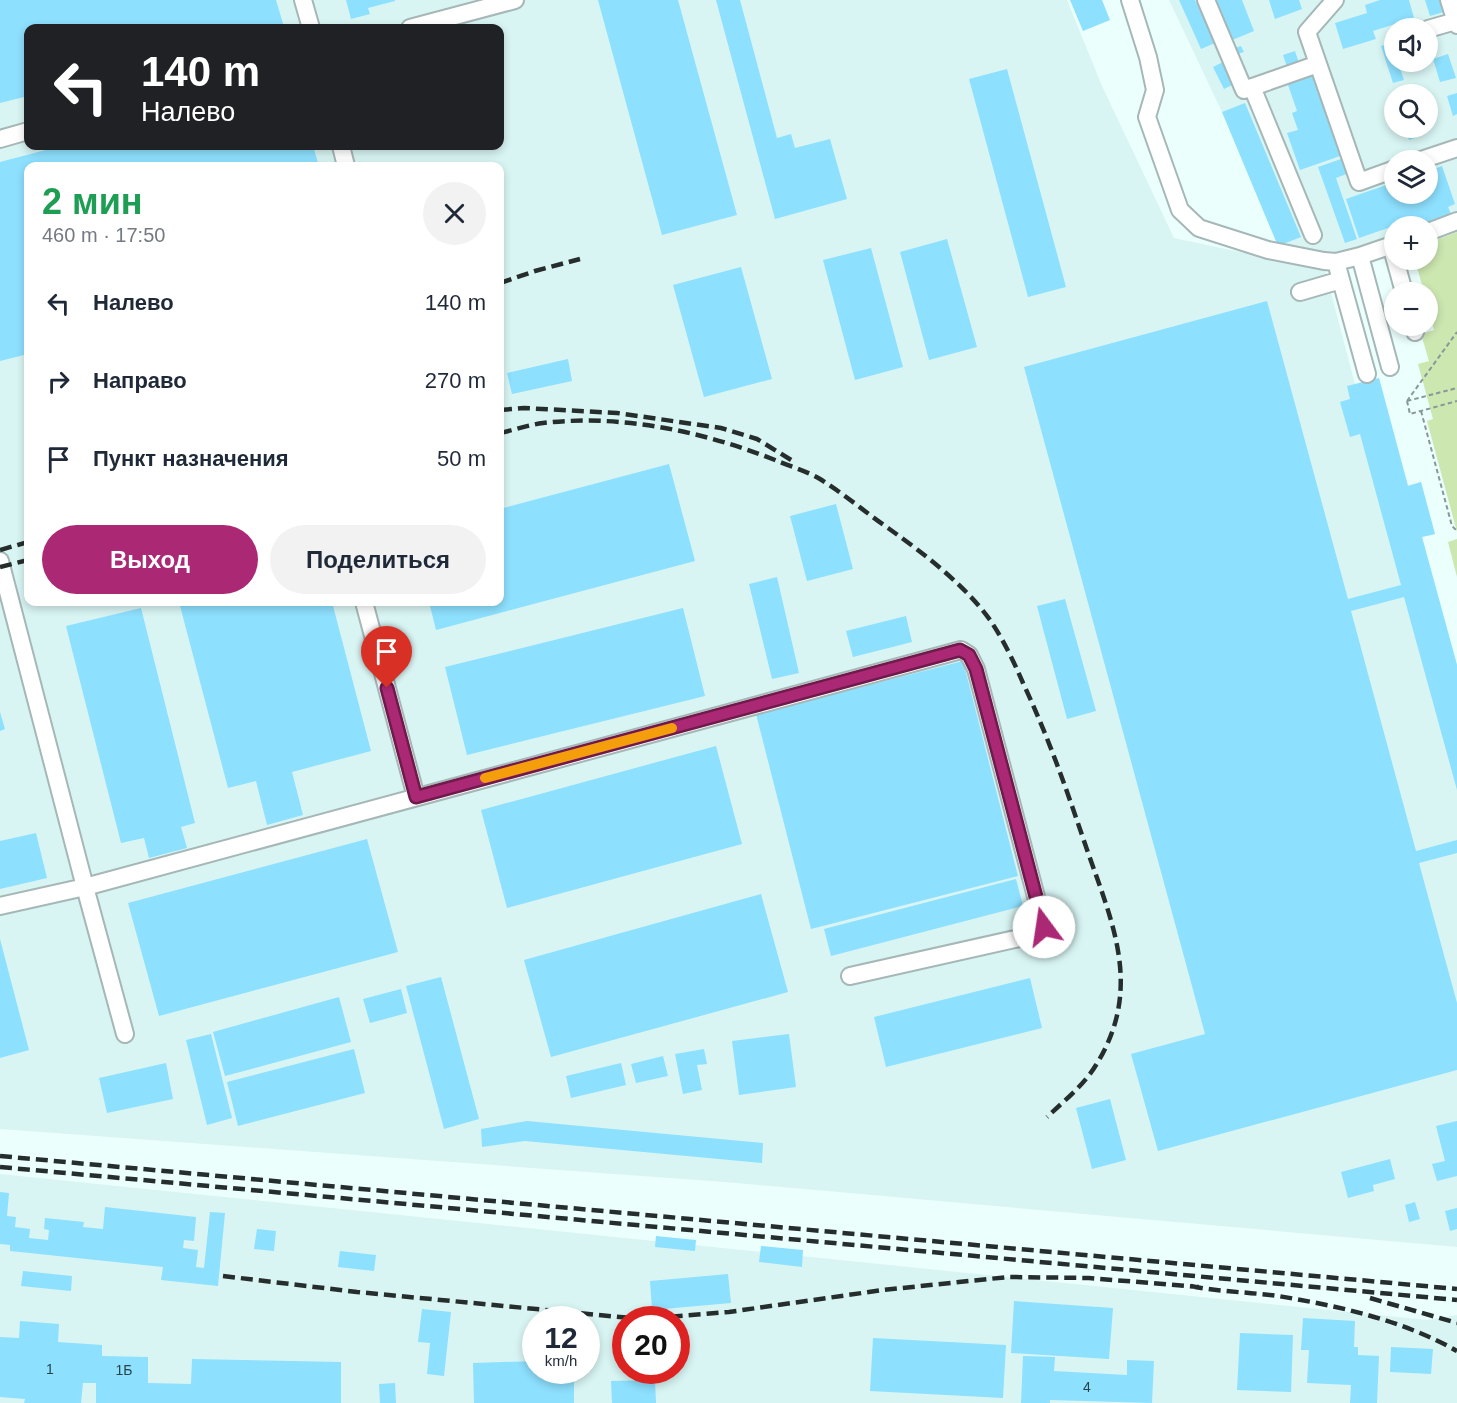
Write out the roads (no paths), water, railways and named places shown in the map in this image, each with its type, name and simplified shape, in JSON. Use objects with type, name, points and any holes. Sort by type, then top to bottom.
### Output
[{"type":"lane","points":[[303,0],[310,24]]},
{"type":"lane","points":[[425,24],[515,0]]},
{"type":"lane","points":[[1130,0],[1148,57],[1155,90],[1147,117],[1180,210],[1199,228],[1268,250],[1336,262],[1384,247]]},
{"type":"lane","points":[[1206,0],[1244,90],[1318,64]]},
{"type":"lane","points":[[1335,0],[1307,32],[1359,182],[1384,174]]},
{"type":"lane","points":[[1438,27],[1456,23],[1449,0]]},
{"type":"lane","points":[[1252,87],[1313,235]]},
{"type":"lane","points":[[0,139],[24,132]]},
{"type":"lane","points":[[1438,154],[1457,148]]},
{"type":"lane","points":[[1438,228],[1457,221]]},
{"type":"lane","points":[[1360,256],[1390,367]]},
{"type":"lane","points":[[1336,262],[1367,375]]},
{"type":"lane","points":[[1300,292],[1341,280]]},
{"type":"lane","points":[[0,561],[125,1034]]},
{"type":"lane","points":[[365,606],[416,797]]},
{"type":"lane","points":[[0,906],[85,887],[960,650],[969,655],[976,669],[1044,927],[1039,933],[1024,937],[850,976]]},
{"type":"railway","points":[[504,282],[580,259]]},
{"type":"railway","points":[[504,410],[524,408],[617,413],[721,428],[757,439],[796,463]]},
{"type":"railway","points":[[504,432],[543,423],[572,421],[631,423],[690,433],[747,450],[809,473],[829,485],[929,559],[980,607],[995,627],[1008,651],[1048,740],[1103,895],[1118,951],[1121,979],[1119,1007],[1111,1035],[1086,1079],[1047,1117]]},
{"type":"railway","points":[[0,550],[24,543]]},
{"type":"railway","points":[[0,567],[24,561]]},
{"type":"railway","points":[[0,1156],[1457,1289]]},
{"type":"railway","points":[[0,1167],[1457,1300]]},
{"type":"railway","points":[[223,1276],[357,1292],[641,1319],[729,1312],[883,1290],[1008,1277],[1089,1278],[1199,1287]]},
{"type":"railway","points":[[1191,1286],[1324,1304],[1392,1323],[1457,1351]]},
{"type":"railway","points":[[1370,1298],[1457,1323]]}]
